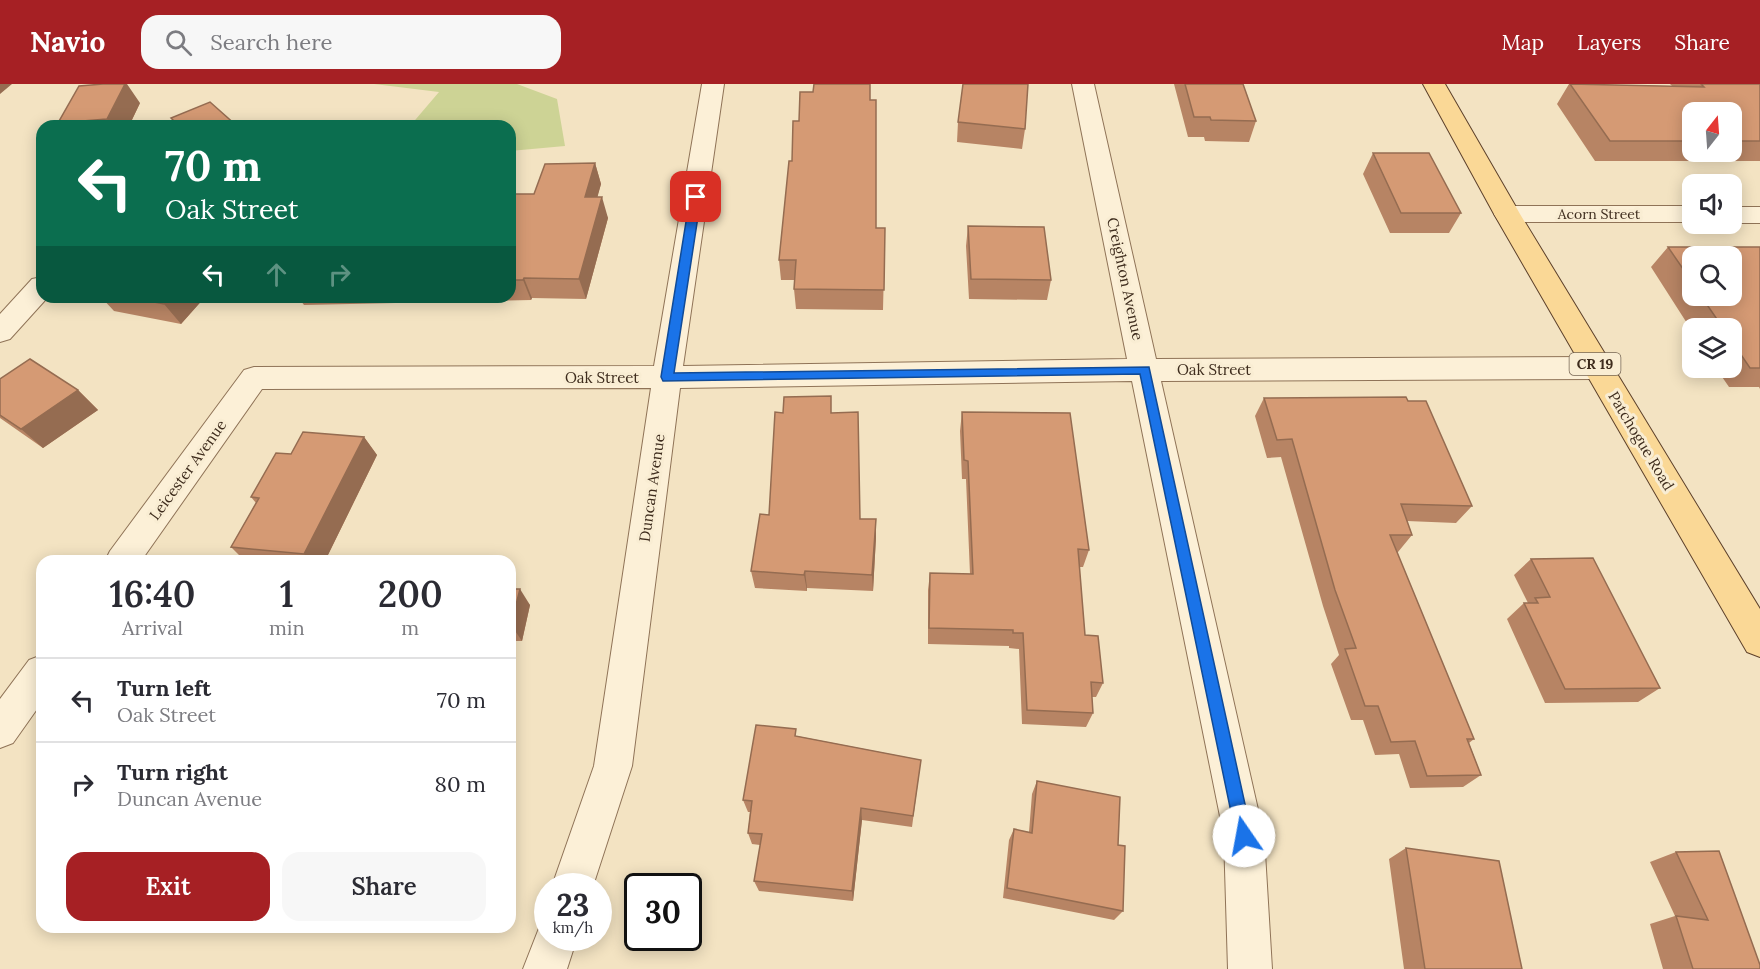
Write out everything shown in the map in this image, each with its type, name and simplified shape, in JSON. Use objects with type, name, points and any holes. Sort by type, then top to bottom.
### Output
[{"type":"main road","name":"Patchogue Road","points":[[1434,84],[1507,214],[1760,641]]},
{"type":"street","name":"Duncan Avenue","points":[[577,873],[613,766],[667,377],[713,84]]},
{"type":"street","name":"Creighton Avenue","points":[[1083,84],[1244,836],[1250,969]]},
{"type":"street","name":"Acorn Street","points":[[1507,214],[1682,214]]},
{"type":"street","points":[[1742,214],[1760,214]]},
{"type":"street","points":[[0,332],[36,293]]},
{"type":"street","name":"Oak Street","points":[[254,378],[667,377],[1145,370],[1598,368]]},
{"type":"street","name":"Leicester Avenue","points":[[126,555],[254,378]]},
{"type":"street","points":[[0,730],[36,680]]},
{"type":"street","points":[[545,969],[551,951]]},
{"type":"green space","points":[[374,84],[517,84],[557,99],[565,146],[516,150],[516,120],[415,120],[439,92]]},
{"type":"building","points":[[125,84],[107,119],[60,120],[79,86]]},
{"type":"building","points":[[814,84],[870,84],[870,100],[876,100],[876,228],[885,228],[884,290],[794,289],[796,260],[779,260],[789,161],[792,161],[793,121],[799,121],[800,92],[813,92]]},
{"type":"building","points":[[963,84],[1028,84],[1025,129],[958,122]]},
{"type":"building","points":[[1185,84],[1243,84],[1256,121],[1211,120],[1210,117],[1194,117]]},
{"type":"building","points":[[1570,84],[1704,87],[1701,84],[1760,84],[1760,141],[1742,141],[1742,102],[1682,102],[1682,141],[1610,141]]},
{"type":"building","points":[[210,102],[230,120],[173,120],[171,118]]},
{"type":"building","points":[[1373,153],[1429,153],[1461,213],[1401,213]]},
{"type":"building","points":[[595,163],[585,197],[602,197],[579,279],[524,278],[516,280],[516,194],[534,194],[545,164]]},
{"type":"building","points":[[968,226],[1044,227],[1051,280],[971,279]]},
{"type":"building","points":[[1668,247],[1682,247],[1682,267]]},
{"type":"building","points":[[1742,247],[1760,247],[1760,368],[1750,368],[1742,356],[1742,318],[1716,318],[1708,306],[1742,306]]},
{"type":"building","points":[[30,359],[78,390],[21,429],[0,415],[0,379]]},
{"type":"building","points":[[831,396],[831,413],[858,412],[860,519],[876,519],[872,575],[805,571],[804,575],[751,571],[760,514],[769,515],[775,412],[783,413],[784,397]]},
{"type":"building","points":[[1406,397],[1408,401],[1426,401],[1472,506],[1401,504],[1412,535],[1390,535],[1474,739],[1467,739],[1481,775],[1427,776],[1415,741],[1391,742],[1378,706],[1365,706],[1345,649],[1356,648],[1335,590],[1292,439],[1277,440],[1264,398]]},
{"type":"building","points":[[962,412],[1070,413],[1089,550],[1078,549],[1085,635],[1098,636],[1103,683],[1091,682],[1093,713],[1027,710],[1023,633],[1013,633],[1013,630],[929,628],[930,573],[973,574],[968,461],[964,460]]},
{"type":"building","points":[[303,432],[364,437],[304,554],[231,547],[259,498],[251,497],[276,453],[291,454]]},
{"type":"building","points":[[1593,558],[1660,688],[1565,689],[1524,603],[1538,603],[1535,598],[1550,597],[1531,559]]},
{"type":"building","points":[[516,589],[520,589],[516,605]]},
{"type":"building","points":[[756,725],[796,729],[795,736],[921,760],[913,816],[861,808],[852,891],[754,881],[762,834],[748,833],[752,801],[743,800]]},
{"type":"building","points":[[1037,781],[1120,797],[1118,845],[1125,846],[1123,911],[1007,888],[1014,829],[1032,833]]},
{"type":"building","points":[[1406,848],[1499,861],[1522,969],[1425,969]]},
{"type":"building","points":[[1719,851],[1760,969],[1693,969],[1676,916],[1708,920],[1676,852]]},
{"type":"route","points":[[696,197],[667,377],[1145,370],[1244,836]]}]
